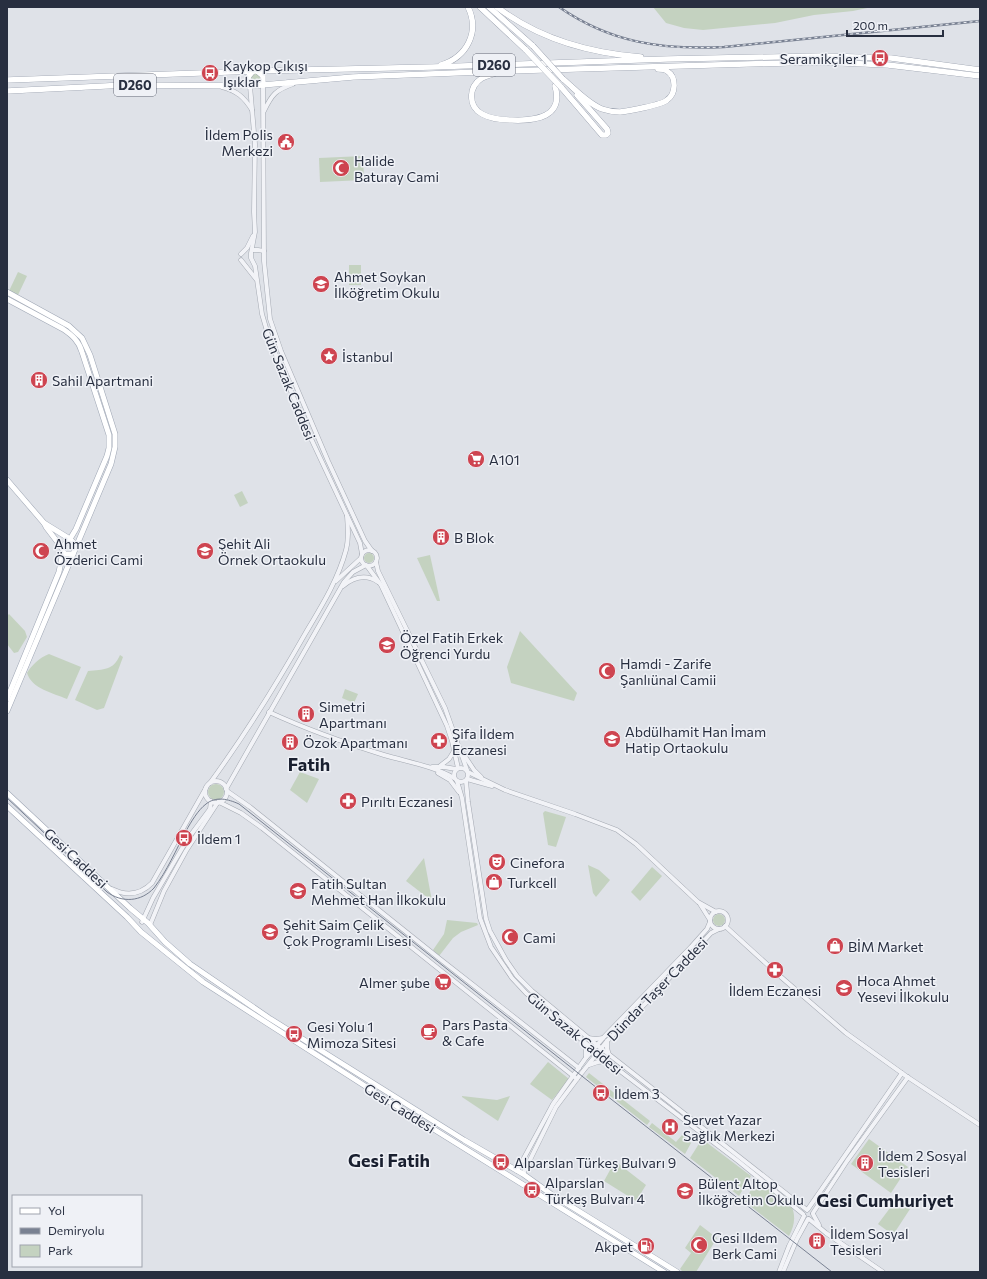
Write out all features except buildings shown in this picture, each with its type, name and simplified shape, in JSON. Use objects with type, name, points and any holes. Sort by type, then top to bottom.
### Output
[{"type":"highway","points":[[433,67],[454,60],[461,54],[468,44],[472,35],[473,24],[468,7]]},
{"type":"highway","name":"D260","points":[[480,7],[526,50],[558,87]]},
{"type":"highway","name":"D260","points":[[489,7],[533,46],[563,79]]},
{"type":"highway","points":[[497,7],[535,30],[571,45],[609,53],[667,59]]},
{"type":"highway","name":"D260","points":[[7,80],[256,71],[820,56],[891,58],[980,70]]},
{"type":"highway","name":"D260","points":[[7,91],[125,84],[250,86],[353,77],[820,62],[888,65],[980,76]]},
{"type":"highway","points":[[563,79],[593,104],[607,111],[622,112],[662,103],[669,99],[673,93],[674,87],[674,80],[670,74],[666,70],[639,67]]},
{"type":"highway","points":[[250,86],[248,77],[256,71],[263,76],[263,85]]},
{"type":"highway","points":[[505,71],[482,78],[473,88],[471,96],[473,103],[478,111],[484,115],[500,119],[514,120],[528,120],[543,117],[551,112],[557,103],[558,87]]},
{"type":"highway","points":[[558,87],[604,136],[607,135],[607,130],[563,79]]},
{"type":"main road","points":[[7,292],[69,326],[82,338],[90,355],[116,444],[114,456],[7,711]]},
{"type":"main road","points":[[7,299],[63,329],[78,341],[109,435],[110,445],[107,456],[76,529],[70,539],[63,546],[59,572],[7,699]]},
{"type":"main road","points":[[7,480],[44,524],[62,550],[67,554],[73,554]]},
{"type":"main road","points":[[44,524],[70,539],[77,546]]},
{"type":"main road","name":"Gesi Caddesi","points":[[7,793],[190,964],[263,1014],[464,1140],[517,1171]]},
{"type":"main road","name":"Gesi Caddesi","points":[[7,806],[142,932],[203,982],[518,1182],[664,1272]]},
{"type":"main road","points":[[143,921],[139,926],[142,932],[150,930],[150,925]]},
{"type":"main road","points":[[512,1178],[513,1174],[517,1171],[523,1174],[551,1194],[677,1272]]},
{"type":"main road","points":[[518,1182],[522,1179],[523,1174]]},
{"type":"street","points":[[263,113],[274,93],[281,88],[298,82]]},
{"type":"street","points":[[214,85],[239,93],[253,112]]},
{"type":"street","name":"Gün Sazak Caddesi","points":[[263,85],[264,261],[269,313],[278,344],[328,461],[365,541],[372,551]]},
{"type":"street","name":"Gün Sazak Caddesi","points":[[250,86],[255,149],[255,234],[251,258],[255,266],[264,321],[269,338],[306,430],[360,543],[362,556]]},
{"type":"street","points":[[241,254],[255,234]]},
{"type":"street","points":[[252,250],[264,252]]},
{"type":"street","points":[[241,260],[257,281]]},
{"type":"street","points":[[253,261],[256,263],[261,263],[264,261]]},
{"type":"street","points":[[108,888],[129,894],[138,892],[150,886],[156,878],[206,788],[239,742],[270,694],[335,582],[348,543],[346,512]]},
{"type":"street","points":[[335,582],[367,551],[372,551],[377,557],[376,562],[378,571],[445,708],[460,748],[467,771],[467,780]]},
{"type":"street","points":[[362,556],[362,561],[380,583],[447,726],[454,751],[457,769],[454,773],[456,780]]},
{"type":"street","points":[[150,925],[164,891],[186,851],[218,802],[225,798],[227,790],[269,712],[344,582],[351,574],[367,566],[373,565],[376,562]]},
{"type":"street","points":[[341,588],[350,581],[360,577],[370,578],[380,583]]},
{"type":"street","points":[[269,712],[320,734],[388,756],[445,772],[460,783],[467,780],[498,788],[617,830],[636,844],[698,902],[716,912],[721,912],[726,916],[727,922],[725,926],[720,929],[714,927],[698,902]]},
{"type":"street","points":[[460,748],[474,770],[491,784]]},
{"type":"street","points":[[439,766],[448,761],[454,751]]},
{"type":"street","points":[[429,767],[439,766],[457,769],[464,768],[498,788]]},
{"type":"street","points":[[429,767],[450,780],[462,798]]},
{"type":"street","name":"Gün Sazak Caddesi","points":[[456,780],[462,798],[480,918],[492,947],[507,972],[517,984],[607,1061],[738,1161],[826,1233]]},
{"type":"street","name":"Gün Sazak Caddesi","points":[[467,780],[468,802],[486,919],[490,931],[505,959],[517,976],[532,991],[609,1056],[813,1214]]},
{"type":"street","points":[[210,783],[216,781],[221,782],[227,790],[579,1068]]},
{"type":"street","points":[[206,788],[206,797],[211,801],[218,802],[241,813],[262,828],[577,1079]]},
{"type":"street","points":[[143,921],[153,898],[187,840],[210,809],[211,801]]},
{"type":"street","points":[[710,921],[711,916],[716,912]]},
{"type":"street","name":"Dündar Taşer Caddesi","points":[[523,1174],[556,1107],[587,1066],[595,1051],[708,929],[710,921]]},
{"type":"street","points":[[725,926],[780,977],[846,1033],[902,1073],[980,1125]]},
{"type":"street","name":"Dündar Taşer Caddesi","points":[[605,1039],[647,1002],[711,933],[720,929]]},
{"type":"street","points":[[588,1038],[605,1039],[609,1056]]},
{"type":"street","points":[[584,1042],[586,1050],[585,1059]]},
{"type":"street","name":"Dündar Taşer Caddesi","points":[[517,1171],[552,1104],[585,1059],[595,1051]]},
{"type":"street","points":[[587,1066],[598,1062],[607,1061]]},
{"type":"street","points":[[779,1272],[807,1210],[902,1073]]},
{"type":"street","points":[[783,1272],[797,1239],[809,1219],[812,1217],[847,1161],[908,1077]]},
{"type":"street","points":[[813,1214],[818,1224],[826,1233],[883,1272]]},
{"type":"green space","points":[[653,7],[872,7],[853,11],[814,15],[775,23],[703,30],[684,28],[666,23]]},
{"type":"green space","points":[[254,74],[258,74],[261,79],[258,84],[254,84],[251,81],[251,77]]},
{"type":"green space","points":[[363,156],[364,180],[320,182],[319,158]]},
{"type":"green space","points":[[349,265],[361,265],[361,285],[349,285]]},
{"type":"green space","points":[[18,272],[27,276],[18,295],[9,291]]},
{"type":"green space","points":[[242,491],[248,503],[240,507],[234,495]]},
{"type":"green space","points":[[367,553],[371,553],[373,554],[373,562],[367,563],[364,560],[364,556]]},
{"type":"green space","points":[[430,555],[440,601],[437,601],[417,558]]},
{"type":"green space","points":[[9,614],[25,631],[27,637],[18,652],[14,653],[7,644],[7,616]]},
{"type":"green space","points":[[520,631],[577,693],[574,701],[511,683],[507,667]]},
{"type":"green space","points":[[49,654],[81,667],[67,699],[38,687],[33,683],[27,673],[36,662]]},
{"type":"green space","points":[[120,655],[123,657],[104,708],[97,710],[75,700],[88,671],[111,667]]},
{"type":"green space","points":[[345,689],[358,694],[354,703],[342,698]]},
{"type":"green space","points":[[300,772],[319,779],[307,803],[290,790]]},
{"type":"green space","points":[[216,784],[222,786],[224,792],[222,798],[216,800],[210,798],[208,792],[210,786]]},
{"type":"green space","points":[[545,811],[566,817],[556,847],[548,845],[543,813]]},
{"type":"green space","points":[[424,858],[432,901],[406,881]]},
{"type":"green space","points":[[588,865],[599,870],[610,880],[596,897],[593,893]]},
{"type":"green space","points":[[652,867],[662,876],[640,901],[631,892]]},
{"type":"green space","points":[[717,914],[721,914],[725,920],[721,926],[717,926],[713,922],[713,918]]},
{"type":"green space","points":[[447,920],[477,923],[478,925],[461,932],[453,938],[439,956],[433,950],[444,934]]},
{"type":"green space","points":[[548,1062],[569,1079],[552,1100],[530,1084]]},
{"type":"green space","points":[[589,1073],[650,1121],[647,1125],[586,1077]]},
{"type":"green space","points":[[462,1096],[497,1100],[510,1096],[498,1121]]},
{"type":"green space","points":[[652,1123],[676,1142],[682,1135],[691,1143],[685,1154],[649,1127]]},
{"type":"green space","points":[[702,1139],[751,1176],[739,1196],[690,1158]]},
{"type":"green space","points":[[869,1139],[908,1167],[891,1193],[851,1164]]},
{"type":"green space","points":[[615,1161],[646,1185],[636,1201],[604,1181]]},
{"type":"green space","points":[[756,1179],[792,1207],[794,1222],[789,1236],[745,1202]]},
{"type":"green space","points":[[896,1200],[910,1209],[893,1235],[878,1224]]},
{"type":"green space","points":[[700,1225],[717,1238],[696,1272],[683,1272],[680,1269],[691,1253],[685,1248]]},
{"type":"tram line","points":[[7,798],[107,892],[113,896],[125,899],[143,896],[154,888],[167,868],[192,820],[200,809],[210,801],[218,799],[239,804],[832,1272]]},
{"type":"railway","points":[[559,7],[598,29],[638,42],[701,48],[724,47],[980,21]]},
{"type":"place","name":"Seramikçiler 1","points":[[880,58]]},
{"type":"place","name":"Kaykop Çıkışı Işıklar","points":[[210,73]]},
{"type":"place","name":"İldem Polis Merkezi","points":[[286,142]]},
{"type":"place","name":"Halide Baturay Cami","points":[[341,168]]},
{"type":"place","name":"Ahmet Soykan İlköğretim Okulu","points":[[321,284]]},
{"type":"place","name":"İstanbul","points":[[329,356]]},
{"type":"place","name":"Sahil Apartmani","points":[[39,380]]},
{"type":"place","name":"A101","points":[[476,459]]},
{"type":"place","name":"B Blok","points":[[441,537]]},
{"type":"place","name":"Ahmet Özderici Cami","points":[[41,551]]},
{"type":"place","name":"Şehit Ali Örnek Ortaokulu","points":[[205,551]]},
{"type":"place","name":"Özel Fatih Erkek Öğrenci Yurdu","points":[[387,645]]},
{"type":"place","name":"Hamdi - Zarife Şanlıünal Camii","points":[[607,671]]},
{"type":"place","name":"Simetri Apartmanı","points":[[306,714]]},
{"type":"place","name":"Abdülhamit Han İmam Hatip Ortaokulu","points":[[612,739]]},
{"type":"place","name":"Şifa İldem Eczanesi","points":[[439,741]]},
{"type":"place","name":"Özok Apartmanı","points":[[290,742]]},
{"type":"place","name":"Pırıltı Eczanesi","points":[[348,801]]},
{"type":"place","name":"İldem 1","points":[[184,838]]},
{"type":"place","name":"Cinefora","points":[[497,862]]},
{"type":"place","name":"Turkcell","points":[[494,882]]},
{"type":"place","name":"Fatih Sultan Mehmet Han İlkokulu","points":[[298,891]]},
{"type":"place","name":"Şehit Saim Çelik Çok Programlı Lisesi","points":[[270,932]]},
{"type":"place","name":"Cami","points":[[510,937]]},
{"type":"place","name":"BİM Market","points":[[835,946]]},
{"type":"place","name":"İldem Eczanesi","points":[[775,970]]},
{"type":"place","name":"Almer şube","points":[[443,982]]},
{"type":"place","name":"Hoca Ahmet Yesevi İlkokulu","points":[[844,988]]},
{"type":"place","name":"Pars Pasta & Cafe","points":[[429,1032]]},
{"type":"place","name":"Gesi Yolu 1 Mimoza Sitesi","points":[[294,1034]]},
{"type":"place","name":"İldem 3","points":[[601,1093]]},
{"type":"place","name":"Servet Yazar Sağlık Merkezi","points":[[670,1127]]},
{"type":"place","name":"Alparslan Türkeş Bulvarı 9","points":[[501,1162]]},
{"type":"place","name":"İldem 2 Sosyal Tesisleri","points":[[865,1163]]},
{"type":"place","name":"Alparslan Türkeş Bulvarı 4","points":[[532,1190]]},
{"type":"place","name":"Bülent Altop İlköğretim Okulu","points":[[685,1191]]},
{"type":"place","name":"İldem Sosyal Tesisleri","points":[[817,1241]]},
{"type":"place","name":"Gesi Ildem Berk Cami","points":[[699,1245]]},
{"type":"place","name":"Akpet","points":[[646,1246]]},
{"type":"district","name":"Fatih","points":[[309,764]]},
{"type":"district","name":"Gesi Fatih","points":[[389,1160]]},
{"type":"district","name":"Gesi Cumhuriyet","points":[[885,1200]]}]
